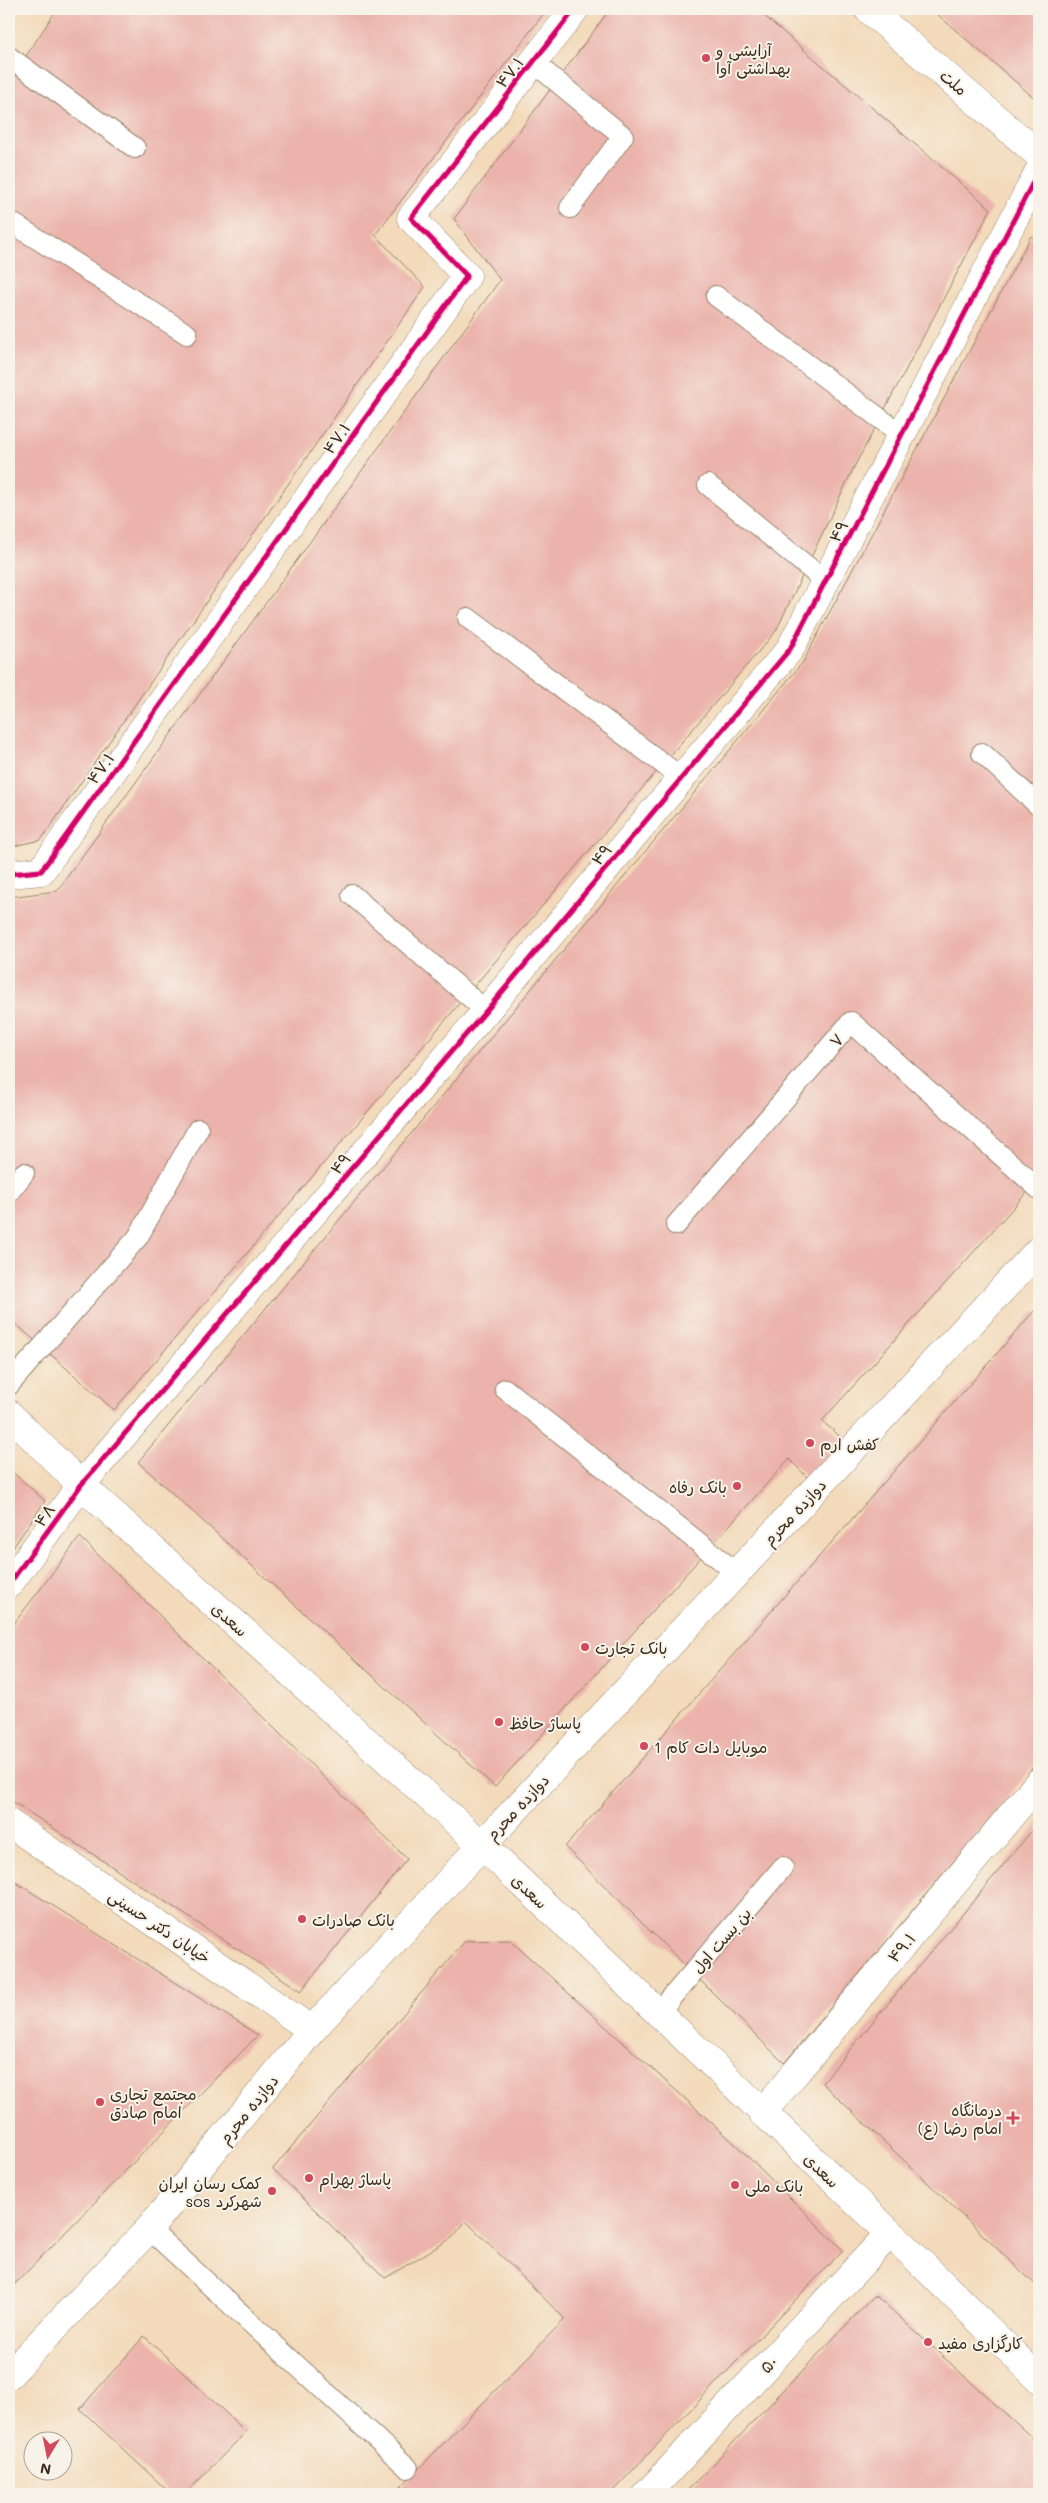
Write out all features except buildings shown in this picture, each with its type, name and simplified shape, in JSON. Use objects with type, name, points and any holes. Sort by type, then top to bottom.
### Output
[{"type":"street","name":"۴۷.۱","points":[[9,874],[41,871],[467,276],[411,218],[575,9]]},
{"type":"street","name":"ملت","points":[[868,9],[1039,155]]},
{"type":"street","name":"۴۹","points":[[81,1485],[486,1011],[790,649],[1039,171]]},
{"type":"street","name":"دوازده محرم","points":[[9,2375],[149,2229],[312,2030],[482,1845],[1038,1253]]},
{"type":"street","name":"سعدی","points":[[9,1414],[81,1485],[482,1845],[659,2012],[1039,2379]]},
{"type":"street","name":"۴۸","points":[[9,1584],[81,1485]]},
{"type":"street","name":"۴۹.۱","points":[[762,2113],[1039,1782]]},
{"type":"street","name":"خیابان دکتر حسینی","points":[[9,1823],[312,2030]]},
{"type":"street","name":"۵۰","points":[[647,2494],[889,2234]]},
{"type":"lane","points":[[9,57],[135,148]]},
{"type":"lane","points":[[533,62],[623,136],[570,208]]},
{"type":"lane","points":[[9,221],[187,334]]},
{"type":"lane","points":[[716,296],[902,435]]},
{"type":"lane","points":[[708,485],[825,581]]},
{"type":"lane","points":[[468,618],[682,778]]},
{"type":"lane","points":[[982,753],[1039,806]]},
{"type":"lane","points":[[352,895],[486,1011]]},
{"type":"lane","name":"۷","points":[[676,1226],[851,1022],[1039,1188]]},
{"type":"lane","points":[[9,1385],[138,1237],[198,1129]]},
{"type":"lane","points":[[9,1192],[24,1173]]},
{"type":"lane","points":[[505,1389],[737,1573]]},
{"type":"lane","name":"بن بست اول","points":[[659,2012],[783,1867]]},
{"type":"lane","points":[[149,2229],[408,2468]]},
{"type":"cycle path","points":[[9,874],[41,871],[467,276],[411,218],[575,9]]},
{"type":"cycle path","points":[[9,1584],[81,1485],[486,1011],[790,649],[1039,171]]},
{"type":"place","name":"آرایشی و بهداشتی آوا","points":[[706,58]]},
{"type":"place","name":"کفش ارم","points":[[810,1443]]},
{"type":"place","name":"بانک رفاه","points":[[737,1486]]},
{"type":"place","name":"بانک تجارت","points":[[585,1647]]},
{"type":"place","name":"پاساژ حافظ","points":[[499,1722]]},
{"type":"place","name":"موبایل دات کام 1","points":[[644,1746]]},
{"type":"place","name":"بانک صادرات","points":[[302,1919]]},
{"type":"place","name":"مجتمع تجاری امام صادق","points":[[100,2102]]},
{"type":"place","name":"درمانگاه امام رضا (ع)","points":[[1013,2118]]},
{"type":"place","name":"پاساژ بهرام","points":[[309,2178]]},
{"type":"place","name":"بانک ملی","points":[[735,2185]]},
{"type":"place","name":"کمک رسان ایران sos شهرکرد","points":[[272,2191]]},
{"type":"place","name":"کارگزاری مفید","points":[[928,2342]]}]
